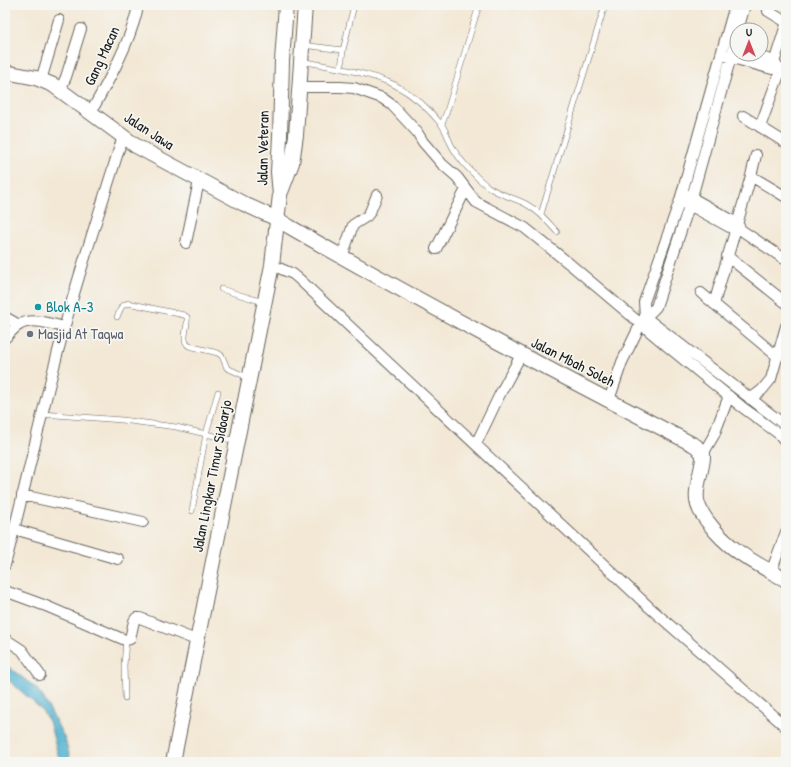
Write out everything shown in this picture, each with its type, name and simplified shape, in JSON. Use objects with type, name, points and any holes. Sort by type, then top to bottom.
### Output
[{"type":"main road","name":"Jalan Veteran","points":[[280,195],[278,172],[282,61],[286,5]]},
{"type":"main road","name":"Jalan Veteran","points":[[280,195],[292,163],[296,135],[305,5]]},
{"type":"main road","name":"Jalan Jawa","points":[[5,72],[29,76],[41,80],[60,90],[130,141],[199,181],[244,204],[278,219]]},
{"type":"main road","name":"Jalan Lingkar Timur Sidoarjo","points":[[173,762],[196,640],[272,265],[280,195]]},
{"type":"main road","name":"Jalan Mbah Soleh","points":[[278,219],[342,257],[521,355],[696,446],[702,454]]},
{"type":"main road","points":[[702,454],[702,464],[697,493],[697,499],[701,512],[715,532],[738,553],[786,580]]},
{"type":"street","points":[[733,22],[735,5]]},
{"type":"street","points":[[740,22],[745,5]]},
{"type":"street","name":"Gang Macan","points":[[91,112],[111,76],[125,46],[137,11]]},
{"type":"street","points":[[760,127],[778,67],[786,24],[768,11]]},
{"type":"street","points":[[41,80],[59,20]]},
{"type":"street","points":[[60,90],[66,77],[81,29]]},
{"type":"street","points":[[643,321],[644,302],[681,197],[729,52]]},
{"type":"street","points":[[608,400],[622,362],[643,321],[656,307],[691,201],[729,52]]},
{"type":"street","points":[[762,62],[778,67]]},
{"type":"street","points":[[768,62],[778,67]]},
{"type":"street","points":[[299,87],[340,86],[354,88],[382,98],[392,105],[412,126],[442,164],[457,176],[476,202],[525,228],[643,321],[750,398],[786,426]]},
{"type":"street","points":[[743,116],[786,143]]},
{"type":"street","points":[[5,565],[64,327],[130,141]]},
{"type":"street","points":[[714,304],[727,256],[738,227],[756,155]]},
{"type":"street","points":[[751,176],[786,197]]},
{"type":"street","points":[[186,243],[199,181]]},
{"type":"street","points":[[436,250],[466,189]]},
{"type":"street","points":[[342,257],[353,225],[367,216],[377,195]]},
{"type":"street","points":[[681,197],[738,227],[786,260]]},
{"type":"street","points":[[727,256],[786,303]]},
{"type":"street","points":[[272,265],[299,278],[650,607],[786,727]]},
{"type":"street","points":[[701,294],[778,357]]},
{"type":"street","points":[[5,317],[19,325]]},
{"type":"street","points":[[643,321],[729,396],[779,434],[786,442]]},
{"type":"street","points":[[5,338],[19,325],[25,322],[40,322],[64,327]]},
{"type":"street","points":[[750,398],[762,390],[771,379],[786,326]]},
{"type":"street","points":[[476,444],[521,355]]},
{"type":"street","points":[[702,454],[711,441],[729,396]]},
{"type":"street","points":[[22,495],[143,522]]},
{"type":"street","points":[[14,529],[118,559]]},
{"type":"street","points":[[771,572],[786,532]]},
{"type":"street","points":[[5,591],[46,606],[126,640],[130,639],[134,620],[140,618],[196,640]]},
{"type":"street","points":[[5,639],[22,650],[40,675]]},
{"type":"lane","points":[[341,69],[343,50],[354,5]]},
{"type":"lane","points":[[442,124],[479,5]]},
{"type":"lane","points":[[541,214],[605,5]]},
{"type":"lane","points":[[302,45],[343,50]]},
{"type":"lane","points":[[300,60],[365,75],[395,85],[419,102],[442,124],[459,158],[488,186],[504,196],[525,204],[541,214],[557,232]]},
{"type":"lane","points":[[221,289],[264,302]]},
{"type":"lane","points":[[117,317],[122,306],[128,303],[184,315],[187,317],[188,322],[184,340],[186,344],[218,353],[222,356],[227,368],[249,378]]},
{"type":"lane","points":[[192,511],[206,434],[218,392]]},
{"type":"lane","points":[[42,414],[176,426],[236,441]]},
{"type":"lane","points":[[125,698],[124,666],[126,640]]},
{"type":"water","points":[[5,664],[36,688],[43,697],[65,739],[71,762],[60,762],[49,721],[40,708],[5,677]]},
{"type":"place","name":"Blok A-3","points":[[38,307]]},
{"type":"place","name":"Masjid At Taqwa","points":[[30,334]]}]
